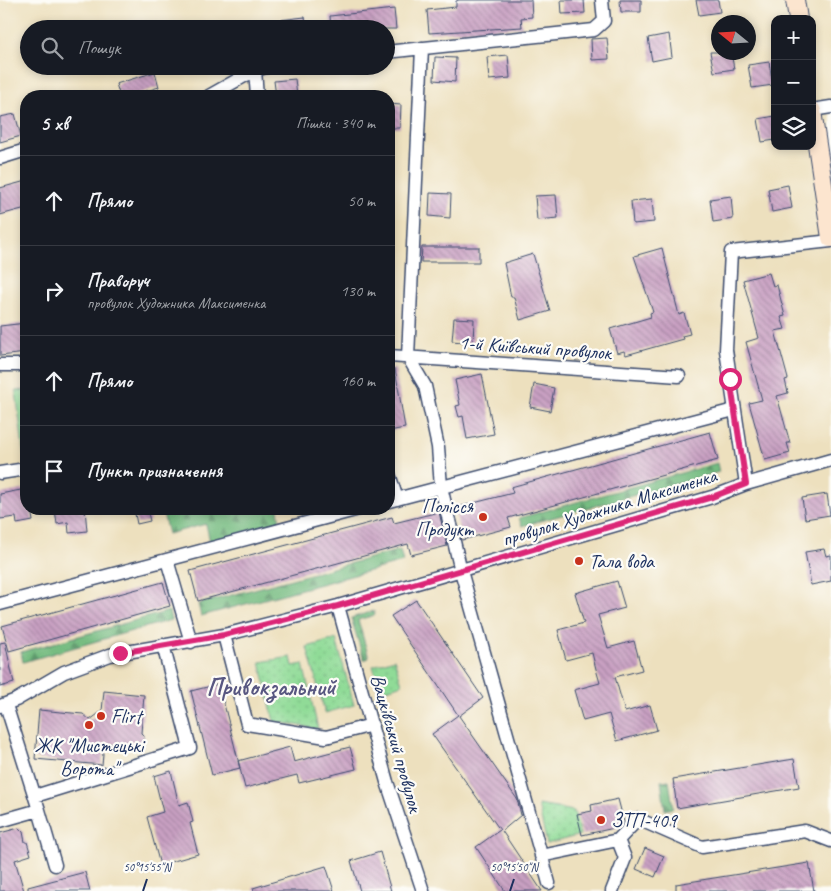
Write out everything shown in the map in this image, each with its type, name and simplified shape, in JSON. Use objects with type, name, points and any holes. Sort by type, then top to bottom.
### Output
[{"type":"street","points":[[395,51],[594,30],[604,21],[602,0]]},
{"type":"street","points":[[795,0],[797,15]]},
{"type":"street","points":[[422,48],[408,357],[425,386],[438,447],[441,487],[460,571],[549,883]]},
{"type":"street","points":[[222,90],[247,75]]},
{"type":"street","points":[[255,75],[257,90]]},
{"type":"street","points":[[816,109],[831,107]]},
{"type":"street","points":[[746,484],[726,350],[731,252],[831,239],[816,137]]},
{"type":"street","points":[[0,158],[20,152]]},
{"type":"street","name":"1-й Київський провулок","points":[[395,356],[679,376]]},
{"type":"street","points":[[0,365],[20,365]]},
{"type":"street","points":[[395,499],[734,410]]},
{"type":"street","name":"провулок Художника Максименка","points":[[3,706],[86,662],[110,655],[224,635],[338,606],[712,497],[746,484],[831,460]]},
{"type":"street","points":[[0,473],[20,470]]},
{"type":"street","points":[[0,604],[336,515]]},
{"type":"street","points":[[167,560],[191,642]]},
{"type":"street","name":"Вацківський провулок","points":[[338,606],[387,782],[423,891]]},
{"type":"street","points":[[224,635],[247,724],[326,737],[372,725]]},
{"type":"street","points":[[35,796],[190,748],[163,645]]},
{"type":"street","points":[[3,706],[35,796],[55,864]]},
{"type":"street","points":[[0,822],[39,810]]},
{"type":"street","points":[[541,856],[618,840],[638,819],[702,847],[805,831],[831,841]]},
{"type":"street","points":[[612,891],[626,858],[618,840]]},
{"type":"green space","points":[[16,391],[20,391],[20,424]]},
{"type":"green space","points":[[717,463],[719,472],[522,526],[519,518]]},
{"type":"green space","points":[[163,515],[279,515],[280,523],[210,542],[206,524],[168,534]]},
{"type":"green space","points":[[400,550],[403,562],[201,616],[198,604]]},
{"type":"green space","points":[[169,611],[171,620],[23,662],[21,652]]},
{"type":"green space","points":[[374,611],[375,615],[358,620],[369,658],[364,660],[351,618]]},
{"type":"green space","points":[[336,639],[354,705],[325,713],[307,647]]},
{"type":"green space","points":[[291,657],[293,666],[303,664],[318,729],[274,721],[260,662]]},
{"type":"green space","points":[[394,659],[402,684],[381,691],[373,666]]},
{"type":"green space","points":[[669,780],[673,808],[665,810],[661,781]]},
{"type":"green space","points":[[538,805],[574,811],[580,835],[547,844]]},
{"type":"building","points":[[531,0],[532,17],[521,18],[522,27],[429,33],[427,10],[456,7],[456,1]]},
{"type":"building","points":[[561,0],[584,0],[585,13],[562,14]]},
{"type":"building","points":[[620,0],[641,0],[641,12],[621,12]]},
{"type":"building","points":[[696,0],[718,0],[720,12],[699,15]]},
{"type":"building","points":[[394,9],[396,29],[395,20],[330,20],[330,16]]},
{"type":"building","points":[[305,17],[306,20],[279,20]]},
{"type":"building","points":[[669,34],[672,57],[652,61],[648,38]]},
{"type":"building","points":[[607,38],[609,59],[592,60],[591,39]]},
{"type":"building","points":[[508,55],[510,78],[489,80],[487,57]]},
{"type":"building","points":[[435,57],[456,58],[455,82],[434,80]]},
{"type":"building","points":[[712,60],[732,60],[734,69],[714,72]]},
{"type":"building","points":[[769,62],[771,85],[752,88],[748,65]]},
{"type":"building","points":[[145,75],[156,75],[159,87],[149,90],[118,90],[116,84]]},
{"type":"building","points":[[295,79],[296,90],[275,90],[274,81]]},
{"type":"building","points":[[395,104],[401,105],[400,128],[395,128]]},
{"type":"building","points":[[15,114],[20,136],[0,142],[0,117]]},
{"type":"building","points":[[771,117],[771,141],[762,142],[758,119]]},
{"type":"building","points":[[20,183],[20,210],[0,215],[0,188]]},
{"type":"building","points":[[788,185],[792,208],[772,212],[768,189]]},
{"type":"building","points":[[430,193],[451,194],[450,218],[429,216]]},
{"type":"building","points":[[556,195],[558,218],[537,220],[535,196]]},
{"type":"building","points":[[731,196],[733,219],[713,222],[710,199]]},
{"type":"building","points":[[652,199],[654,222],[633,224],[631,201]]},
{"type":"building","points":[[422,247],[479,247],[479,262],[421,262]]},
{"type":"building","points":[[662,248],[679,315],[684,313],[690,334],[682,336],[683,339],[626,355],[624,351],[617,353],[610,329],[651,317],[650,313],[653,312],[634,256]]},
{"type":"building","points":[[533,254],[550,311],[520,320],[514,297],[511,297],[504,263]]},
{"type":"building","points":[[769,273],[773,286],[777,285],[785,316],[781,317],[785,329],[775,331],[788,379],[785,380],[788,393],[777,396],[790,443],[787,443],[790,453],[765,460],[749,403],[762,400],[746,342],[759,338],[743,280]]},
{"type":"building","points":[[454,318],[474,319],[473,343],[452,341]]},
{"type":"building","points":[[20,324],[20,354],[0,356],[0,326]]},
{"type":"building","points":[[395,369],[405,428],[395,430]]},
{"type":"building","points":[[482,374],[494,434],[467,439],[463,416],[459,417],[456,406],[460,405],[455,380]]},
{"type":"building","points":[[534,384],[554,388],[550,411],[530,407]]},
{"type":"building","points":[[710,432],[718,460],[508,518],[511,527],[462,540],[454,508],[513,493],[511,487]]},
{"type":"building","points":[[20,490],[20,515],[32,515],[33,521],[17,524],[16,517],[0,519],[0,494]]},
{"type":"building","points":[[827,494],[830,515],[805,519],[802,498]]},
{"type":"building","points":[[439,512],[447,546],[411,555],[408,544],[198,601],[190,571],[392,517],[394,523]]},
{"type":"building","points":[[56,515],[86,515],[87,531],[69,533],[68,522],[57,524]]},
{"type":"building","points":[[135,515],[148,515],[150,521],[137,524]]},
{"type":"building","points":[[824,549],[826,556],[831,555],[831,581],[811,585],[805,552]]},
{"type":"building","points":[[617,581],[625,608],[598,615],[608,648],[634,641],[642,670],[615,677],[625,712],[650,705],[657,730],[617,741],[609,714],[583,721],[574,690],[600,683],[592,653],[566,660],[558,630],[584,623],[575,593]]},
{"type":"building","points":[[163,582],[170,606],[9,651],[2,626]]},
{"type":"building","points":[[416,600],[483,698],[459,716],[517,799],[521,815],[502,831],[542,891],[505,891],[476,847],[500,830],[432,734],[458,715],[391,616]]},
{"type":"building","points":[[5,642],[14,683],[0,687],[0,643]]},
{"type":"building","points":[[219,684],[240,768],[212,775],[191,691]]},
{"type":"building","name":"ЖК \"Мистецькі Ворота\"","points":[[104,691],[144,695],[141,733],[144,736],[142,748],[104,743],[102,765],[35,759],[39,710],[83,714],[90,720],[102,711]]},
{"type":"building","points":[[290,747],[294,762],[350,747],[356,769],[299,783],[297,775],[245,788],[238,761]]},
{"type":"building","points":[[794,759],[799,787],[677,808],[673,779]]},
{"type":"building","points":[[171,771],[179,805],[188,802],[193,822],[190,823],[198,854],[160,865],[147,817],[163,812],[154,776]]},
{"type":"building","name":"ЗТП-409","points":[[618,799],[624,822],[619,827],[582,835],[577,814],[592,811],[591,805]]},
{"type":"building","points":[[19,828],[23,832],[31,855],[15,860],[24,891],[0,891],[0,833]]},
{"type":"building","points":[[645,848],[664,856],[655,877],[636,869]]},
{"type":"building","points":[[380,852],[391,891],[360,891],[351,861]]},
{"type":"building","points":[[809,863],[814,891],[676,891],[676,884]]},
{"type":"building","points":[[326,866],[334,891],[254,891],[253,888]]},
{"type":"building","points":[[85,872],[90,891],[28,891],[28,887]]},
{"type":"place","name":"Полісся Продукт","points":[[483,517]]},
{"type":"place","name":"Тала вода","points":[[579,561]]},
{"type":"place","name":"Flirt","points":[[101,716]]},
{"type":"place","name":"ЖК \"Мистецькі Ворота\"","points":[[89,725]]},
{"type":"place","name":"ЗТП-409","points":[[601,820]]},
{"type":"district","name":"Привокзальний","points":[[271,686]]},
{"type":"route","points":[[120,653],[224,635],[338,606],[712,497],[746,484],[730,379]]}]
